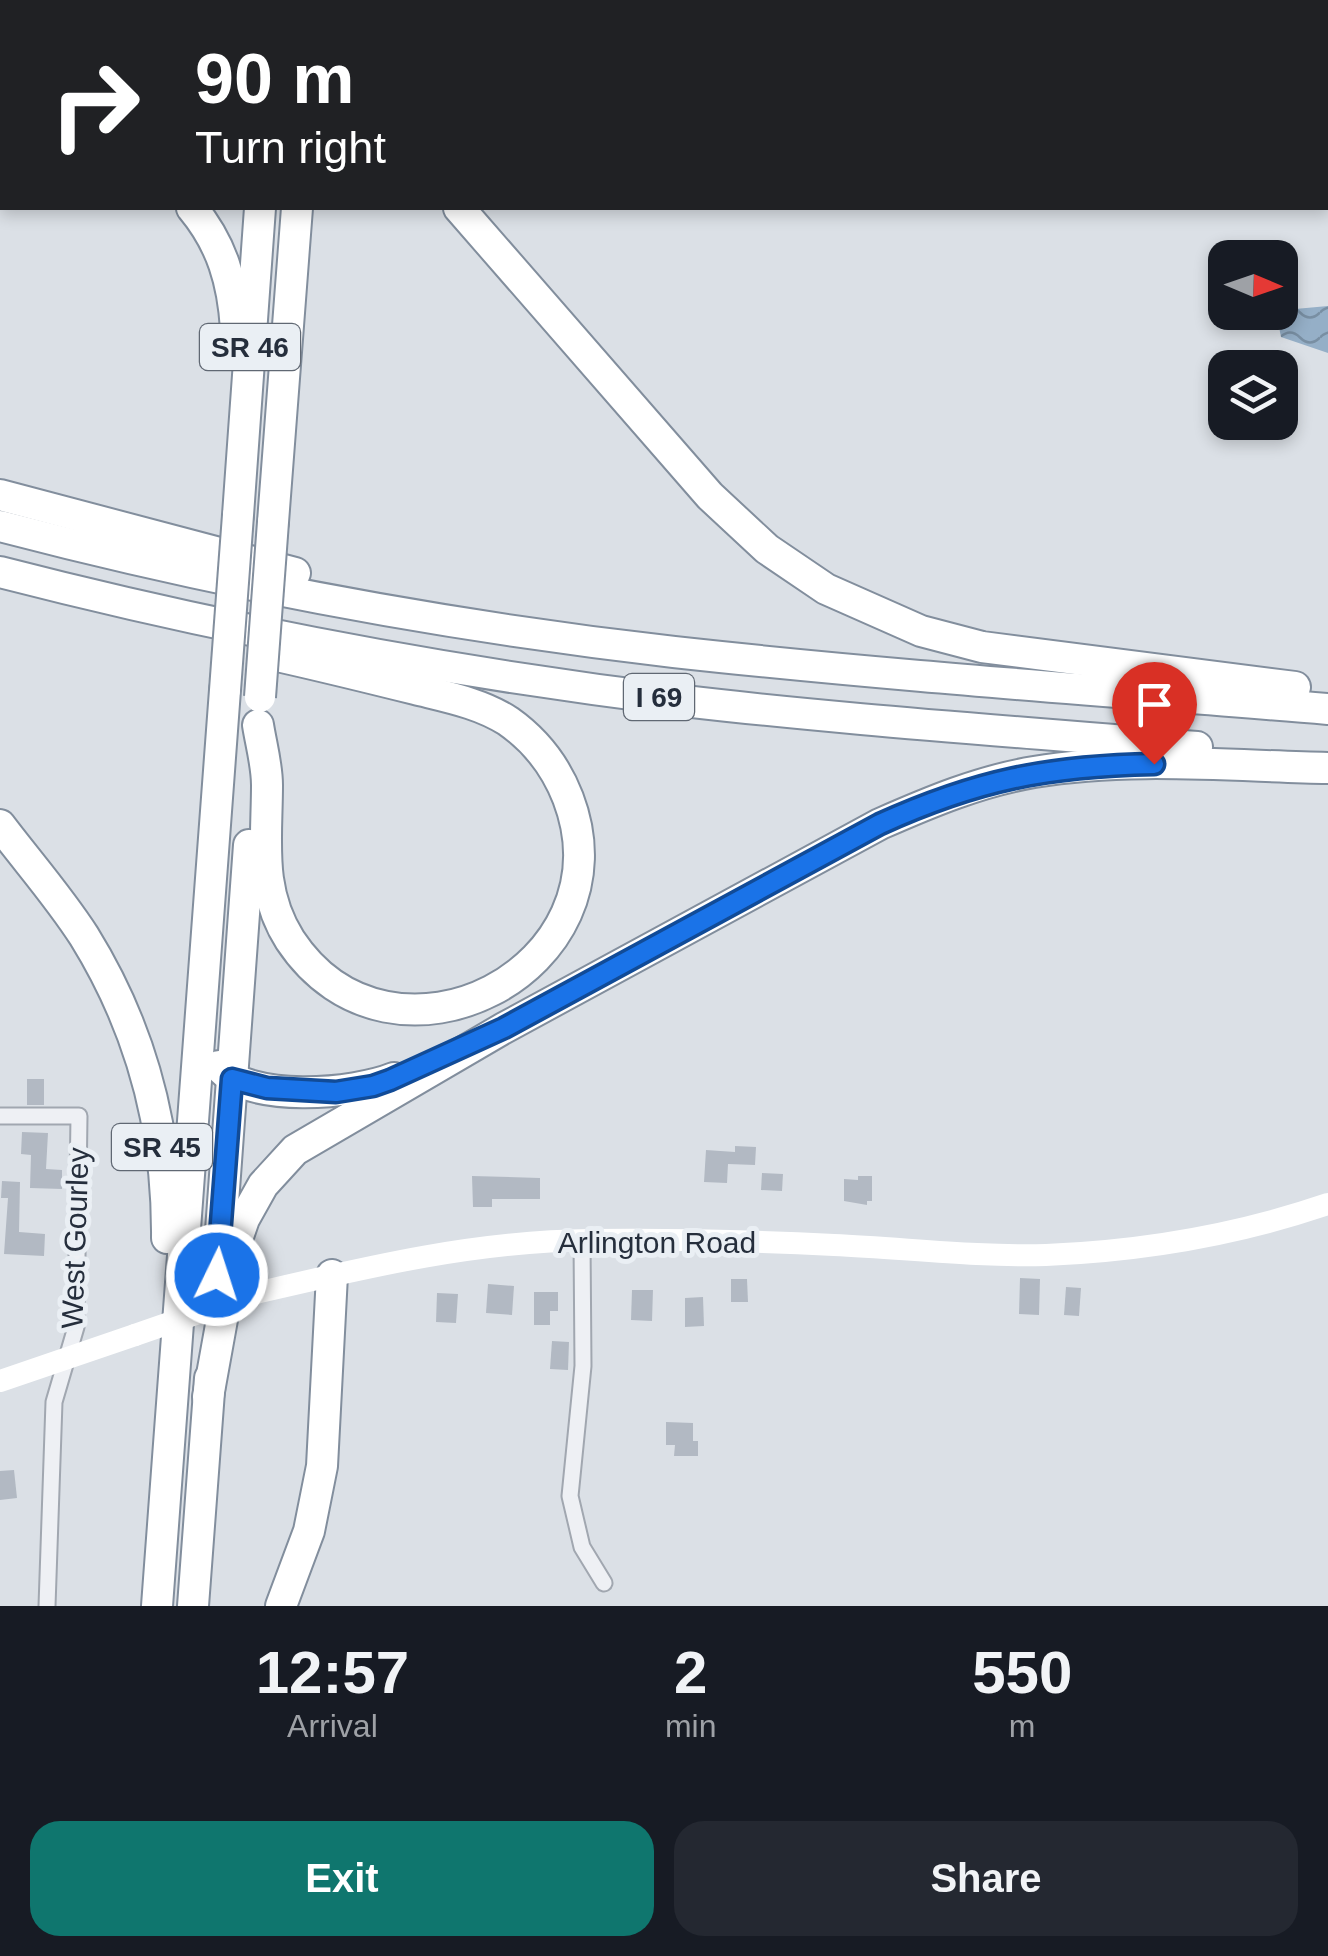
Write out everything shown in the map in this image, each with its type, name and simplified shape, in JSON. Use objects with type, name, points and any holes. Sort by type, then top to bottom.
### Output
[{"type":"highway","points":[[194,210],[225,261],[234,294],[241,392],[239,501]]},
{"type":"highway","name":"SR 46","points":[[164,1512],[260,210]]},
{"type":"highway","name":"SR 45","points":[[193,1606],[296,210]]},
{"type":"highway","points":[[461,210],[710,496],[767,550],[826,589],[920,631],[982,647],[1328,692]]},
{"type":"highway","points":[[0,495],[330,582],[461,622]]},
{"type":"highway","name":"I 69","points":[[0,526],[202,574],[461,622],[692,654],[1328,710]]},
{"type":"highway","name":"I 69","points":[[0,572],[294,640],[574,686],[766,710],[1328,758]]},
{"type":"highway","points":[[35,581],[205,638],[474,704],[507,721],[527,736],[555,772],[572,810],[577,833],[578,858],[570,900],[545,948],[496,991],[465,1004],[434,1010],[374,1003],[321,974],[291,941],[268,886],[264,862],[267,782],[259,711]]},
{"type":"highway","points":[[208,1397],[236,1242],[248,1210],[271,1174],[314,1136],[504,1028],[880,824],[954,793],[1034,772],[1095,765],[1328,768]]},
{"type":"highway","name":"SR 45","points":[[0,825],[84,936],[129,1023],[151,1090],[164,1157],[166,1191],[164,1512],[157,1606]]},
{"type":"highway","points":[[201,1011],[220,1068],[232,1079],[267,1088],[336,1092],[390,1080],[504,1028]]},
{"type":"highway","points":[[282,1606],[309,1531],[322,1466],[332,1275]]},
{"type":"street","name":"West Gourley","points":[[0,1116],[78,1116],[76,1327],[54,1402],[47,1606]]},
{"type":"street","name":"Arlington Road","points":[[0,1381],[256,1293],[456,1250],[582,1240],[770,1242],[1045,1255],[1235,1232],[1328,1204]]},
{"type":"street","points":[[582,1240],[583,1366],[570,1496],[582,1547],[604,1583]]},
{"type":"water","points":[[1328,306],[1328,353],[1281,337],[1280,330],[1298,330],[1298,309]]},
{"type":"building","points":[[27,1079],[44,1079],[44,1105],[27,1105]]},
{"type":"building","points":[[22,1132],[48,1133],[46,1169],[62,1170],[62,1189],[30,1188],[31,1155],[21,1154]]},
{"type":"building","points":[[735,1146],[756,1147],[755,1165],[728,1164],[727,1183],[704,1182],[706,1150],[735,1152]]},
{"type":"building","points":[[762,1173],[783,1174],[782,1191],[761,1190]]},
{"type":"building","points":[[472,1176],[540,1178],[540,1199],[492,1199],[492,1207],[473,1207]]},
{"type":"building","points":[[858,1176],[872,1176],[872,1201],[867,1201],[867,1205],[844,1201],[844,1179],[858,1180]]},
{"type":"building","points":[[2,1181],[20,1182],[19,1232],[45,1234],[44,1256],[4,1254],[8,1198],[1,1198]]},
{"type":"building","points":[[1020,1278],[1040,1279],[1039,1315],[1019,1314]]},
{"type":"building","points":[[731,1279],[747,1279],[748,1302],[731,1302]]},
{"type":"building","points":[[488,1284],[514,1286],[512,1315],[486,1313]]},
{"type":"building","points":[[1066,1287],[1081,1288],[1079,1316],[1064,1315]]},
{"type":"building","points":[[632,1290],[653,1290],[652,1321],[631,1320]]},
{"type":"building","points":[[534,1292],[558,1292],[558,1311],[550,1311],[550,1325],[534,1325]]},
{"type":"building","points":[[437,1293],[458,1294],[456,1323],[436,1322]]},
{"type":"building","points":[[703,1297],[704,1326],[685,1327],[685,1298]]},
{"type":"building","points":[[552,1341],[569,1342],[568,1370],[550,1369]]},
{"type":"building","points":[[666,1422],[693,1423],[698,1456],[674,1456],[675,1445],[666,1445]]},
{"type":"building","points":[[14,1470],[17,1498],[0,1500],[0,1471]]},
{"type":"route","points":[[217,1275],[232,1079],[257,1087],[312,1091],[373,1086],[504,1028],[880,824],[938,798],[1034,772],[1154,764]]}]
